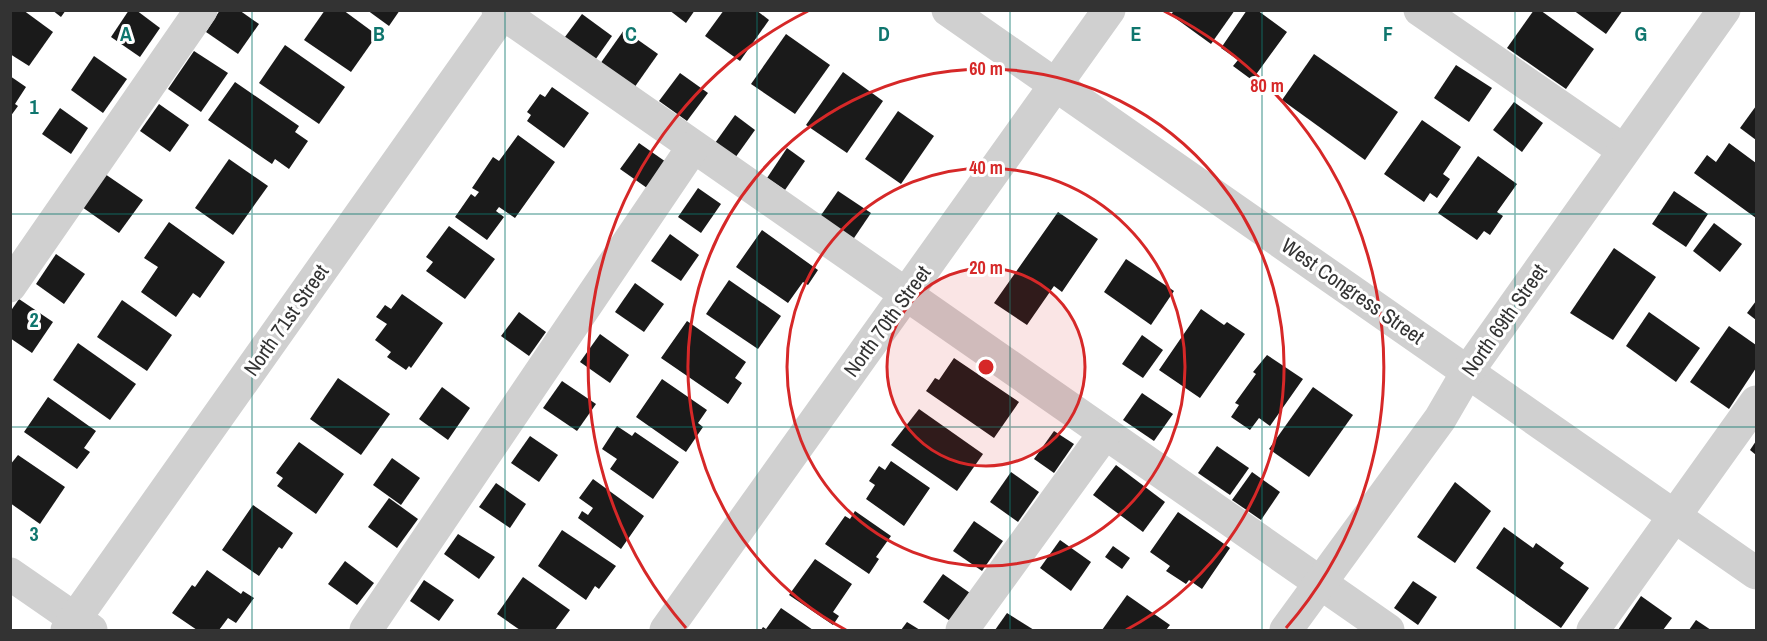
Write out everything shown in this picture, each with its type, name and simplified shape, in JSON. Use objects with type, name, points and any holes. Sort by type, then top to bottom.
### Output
[{"type":"street","points":[[10,286],[201,10]]},
{"type":"street","name":"West Congress Street","points":[[948,10],[1468,370],[1756,573]]},
{"type":"street","name":"North 70th Street","points":[[666,630],[1109,10]]},
{"type":"street","points":[[1420,10],[1623,150]]},
{"type":"street","name":"North 69th Street","points":[[1286,630],[1440,419],[1468,370],[1724,10]]},
{"type":"street","points":[[502,12],[905,296],[1388,630]]},
{"type":"street","name":"North 71st Street","points":[[78,627],[502,12]]},
{"type":"street","points":[[366,630],[693,147]]},
{"type":"street","points":[[1593,630],[1756,402]]},
{"type":"street","points":[[962,630],[1105,433]]},
{"type":"street","points":[[10,574],[78,627]]},
{"type":"building","points":[[10,10],[23,10],[53,32],[29,66],[10,54]]},
{"type":"building","points":[[52,10],[66,10],[61,17]]},
{"type":"building","points":[[129,10],[136,10],[160,28],[140,57],[111,37]]},
{"type":"building","points":[[220,10],[239,10],[259,24],[238,54],[206,32]]},
{"type":"building","points":[[325,10],[343,10],[377,35],[351,72],[304,40]]},
{"type":"building","points":[[367,10],[400,10],[389,26]]},
{"type":"building","points":[[669,10],[695,10],[686,23]]},
{"type":"building","points":[[724,10],[756,10],[769,20],[740,61],[705,36]]},
{"type":"building","points":[[1174,10],[1235,10],[1211,44],[1171,15]]},
{"type":"building","points":[[1247,10],[1257,10],[1287,32],[1252,80],[1233,66],[1238,60],[1221,48]]},
{"type":"building","points":[[1534,10],[1540,10],[1594,49],[1566,89],[1507,48]]},
{"type":"building","points":[[1573,10],[1623,10],[1606,34]]},
{"type":"building","points":[[582,14],[612,36],[593,63],[562,41]]},
{"type":"building","points":[[624,30],[658,54],[634,88],[600,64]]},
{"type":"building","points":[[786,34],[830,65],[795,114],[751,84]]},
{"type":"building","points":[[285,45],[345,87],[319,124],[259,83]]},
{"type":"building","points":[[194,51],[228,73],[201,112],[168,89]]},
{"type":"building","points":[[1314,54],[1398,112],[1365,160],[1282,100]]},
{"type":"building","points":[[94,56],[127,79],[103,113],[71,90]]},
{"type":"building","points":[[1456,65],[1492,88],[1469,122],[1434,98]]},
{"type":"building","points":[[843,72],[883,101],[847,153],[806,125]]},
{"type":"building","points":[[680,73],[708,93],[687,121],[659,101]]},
{"type":"building","points":[[10,76],[26,87],[15,104],[18,106],[10,117]]},
{"type":"building","points":[[235,82],[299,126],[295,132],[308,141],[289,169],[275,159],[272,164],[208,120]]},
{"type":"building","points":[[552,87],[589,113],[564,148],[527,121],[531,115],[527,112],[540,94],[545,97]]},
{"type":"building","points":[[1514,102],[1543,123],[1522,152],[1493,130]]},
{"type":"building","points":[[159,104],[189,125],[170,152],[140,131]]},
{"type":"building","points":[[1756,106],[1756,140],[1740,128]]},
{"type":"building","points":[[60,108],[88,128],[71,154],[42,134]]},
{"type":"building","points":[[898,111],[934,136],[901,184],[865,159]]},
{"type":"building","points":[[735,115],[755,130],[735,158],[715,143]]},
{"type":"building","points":[[1422,120],[1461,147],[1443,174],[1450,179],[1437,198],[1430,193],[1424,202],[1384,174]]},
{"type":"building","points":[[518,135],[555,162],[515,218],[499,207],[496,211],[504,217],[487,240],[455,217],[471,194],[475,197],[479,192],[472,188],[493,157],[499,161]]},
{"type":"building","points":[[639,143],[666,162],[647,188],[620,169]]},
{"type":"building","points":[[1729,143],[1756,163],[1756,218],[1694,173],[1707,155],[1716,162]]},
{"type":"building","points":[[787,148],[805,161],[785,190],[767,178]]},
{"type":"building","points":[[1478,156],[1517,184],[1497,212],[1503,216],[1490,235],[1484,231],[1477,240],[1438,213]]},
{"type":"building","points":[[229,159],[268,186],[233,235],[195,208]]},
{"type":"building","points":[[105,174],[143,200],[119,233],[82,207]]},
{"type":"building","points":[[698,188],[721,204],[701,233],[678,217]]},
{"type":"building","points":[[838,191],[871,213],[852,241],[819,218]]},
{"type":"building","points":[[1674,191],[1708,214],[1686,247],[1652,224]]},
{"type":"building","points":[[1058,212],[1098,239],[1062,292],[1054,286],[1027,325],[994,303]]},
{"type":"building","points":[[169,222],[225,262],[200,298],[193,293],[176,317],[141,292],[158,267],[144,258]]},
{"type":"building","points":[[1714,223],[1742,244],[1720,272],[1693,251]]},
{"type":"building","points":[[449,226],[495,259],[465,299],[426,271],[433,262],[426,257]]},
{"type":"building","points":[[762,230],[818,270],[808,285],[803,282],[788,303],[736,267]]},
{"type":"building","points":[[670,234],[699,255],[681,281],[651,261]]},
{"type":"building","points":[[1614,248],[1656,277],[1613,340],[1570,313]]},
{"type":"building","points":[[56,254],[85,274],[64,304],[36,284]]},
{"type":"building","points":[[1126,259],[1174,291],[1151,325],[1104,292]]},
{"type":"building","points":[[729,280],[781,316],[758,349],[706,314]]},
{"type":"building","points":[[635,283],[664,304],[644,332],[615,312]]},
{"type":"building","points":[[402,294],[443,323],[411,368],[409,366],[406,370],[387,357],[391,352],[375,340],[387,324],[376,317],[385,305],[391,309]]},
{"type":"building","points":[[19,299],[53,322],[32,353],[10,338],[10,312]]},
{"type":"building","points":[[122,300],[172,335],[147,371],[97,337]]},
{"type":"building","points":[[1756,301],[1756,320],[1747,313]]},
{"type":"building","points":[[1201,309],[1224,325],[1227,322],[1245,334],[1200,398],[1159,370]]},
{"type":"building","points":[[519,312],[546,332],[529,356],[501,336]]},
{"type":"building","points":[[1649,312],[1700,348],[1676,382],[1626,346]]},
{"type":"building","points":[[687,321],[746,362],[735,378],[742,383],[728,404],[661,358]]},
{"type":"building","points":[[1729,326],[1756,345],[1756,368],[1729,409],[1690,382]]},
{"type":"building","points":[[600,334],[629,355],[610,383],[580,362]]},
{"type":"building","points":[[1142,335],[1163,350],[1143,378],[1122,364]]},
{"type":"building","points":[[78,343],[136,384],[110,420],[53,380]]},
{"type":"building","points":[[1267,355],[1303,379],[1270,426],[1259,418],[1250,430],[1231,417],[1239,405],[1235,403],[1256,374],[1253,372]]},
{"type":"building","points":[[954,358],[1019,402],[994,438],[926,391],[935,378],[939,380]]},
{"type":"building","points":[[338,378],[390,414],[361,455],[310,419]]},
{"type":"building","points":[[662,379],[707,410],[698,423],[703,427],[686,452],[636,417]]},
{"type":"building","points":[[562,381],[596,404],[577,431],[543,408]]},
{"type":"building","points":[[442,387],[470,408],[448,440],[419,419]]},
{"type":"building","points":[[1313,387],[1353,415],[1309,477],[1269,449]]},
{"type":"building","points":[[1142,393],[1173,414],[1154,441],[1123,420]]},
{"type":"building","points":[[48,397],[96,431],[84,448],[90,452],[77,469],[24,432]]},
{"type":"building","points":[[919,409],[983,454],[957,491],[891,445]]},
{"type":"building","points":[[617,426],[632,436],[635,432],[679,462],[653,499],[610,469],[617,459],[602,449]]},
{"type":"building","points":[[1054,431],[1074,444],[1054,473],[1034,459]]},
{"type":"building","points":[[530,436],[558,455],[539,482],[511,463]]},
{"type":"building","points":[[1756,441],[1756,455],[1750,450]]},
{"type":"building","points":[[299,442],[344,474],[316,514],[277,486],[283,478],[276,473]]},
{"type":"building","points":[[1217,446],[1249,468],[1230,495],[1198,473]]},
{"type":"building","points":[[18,455],[65,487],[40,524],[10,503],[10,465]]},
{"type":"building","points":[[392,458],[420,478],[401,505],[373,485]]},
{"type":"building","points":[[891,461],[930,488],[904,526],[866,499],[875,485],[869,481],[879,466],[885,470]]},
{"type":"building","points":[[1116,465],[1165,502],[1143,532],[1093,495]]},
{"type":"building","points":[[1011,472],[1039,492],[1018,522],[990,502]]},
{"type":"building","points":[[1252,472],[1280,492],[1261,520],[1232,500]]},
{"type":"building","points":[[593,479],[644,516],[621,549],[578,518],[582,511],[588,515],[593,508],[579,498]]},
{"type":"building","points":[[1455,482],[1491,511],[1455,563],[1417,537]]},
{"type":"building","points":[[496,483],[526,504],[510,528],[479,507]]},
{"type":"building","points":[[389,498],[418,519],[397,548],[368,527]]},
{"type":"building","points":[[253,505],[293,533],[282,549],[279,547],[259,576],[222,550]]},
{"type":"building","points":[[855,511],[891,536],[876,557],[879,559],[869,574],[825,544],[845,516],[850,519]]},
{"type":"building","points":[[1178,512],[1230,548],[1202,589],[1189,580],[1186,584],[1166,571],[1170,566],[1150,552]]},
{"type":"building","points":[[974,521],[1003,541],[982,571],[953,551]]},
{"type":"building","points":[[1504,527],[1533,548],[1536,543],[1564,563],[1560,568],[1589,588],[1561,628],[1476,568]]},
{"type":"building","points":[[562,530],[616,566],[599,589],[595,586],[586,600],[538,566]]},
{"type":"building","points":[[458,534],[495,557],[479,579],[444,554]]},
{"type":"building","points":[[1060,540],[1091,562],[1071,591],[1040,568]]},
{"type":"building","points":[[1113,546],[1130,558],[1122,569],[1105,557]]},
{"type":"building","points":[[815,559],[852,584],[833,612],[839,616],[833,625],[789,595]]},
{"type":"building","points":[[345,561],[374,583],[357,605],[328,584]]},
{"type":"building","points":[[207,570],[241,594],[243,591],[254,598],[236,623],[228,618],[219,630],[197,630],[172,613],[192,585],[195,587]]},
{"type":"building","points":[[943,574],[970,593],[950,621],[923,602]]},
{"type":"building","points":[[523,577],[570,610],[555,630],[520,630],[497,614]]},
{"type":"building","points":[[424,580],[454,600],[439,621],[410,601]]},
{"type":"building","points":[[1413,581],[1437,597],[1418,625],[1394,608]]},
{"type":"building","points":[[1127,595],[1170,625],[1166,630],[1102,630]]},
{"type":"building","points":[[1641,596],[1672,618],[1663,630],[1618,630]]},
{"type":"building","points":[[781,608],[813,630],[761,630],[763,627],[766,629]]},
{"type":"building","points":[[1007,613],[1034,630],[995,630]]},
{"type":"building","points":[[1696,620],[1711,630],[1689,630]]},
{"type":"building","points":[[907,622],[920,630],[901,630]]}]
